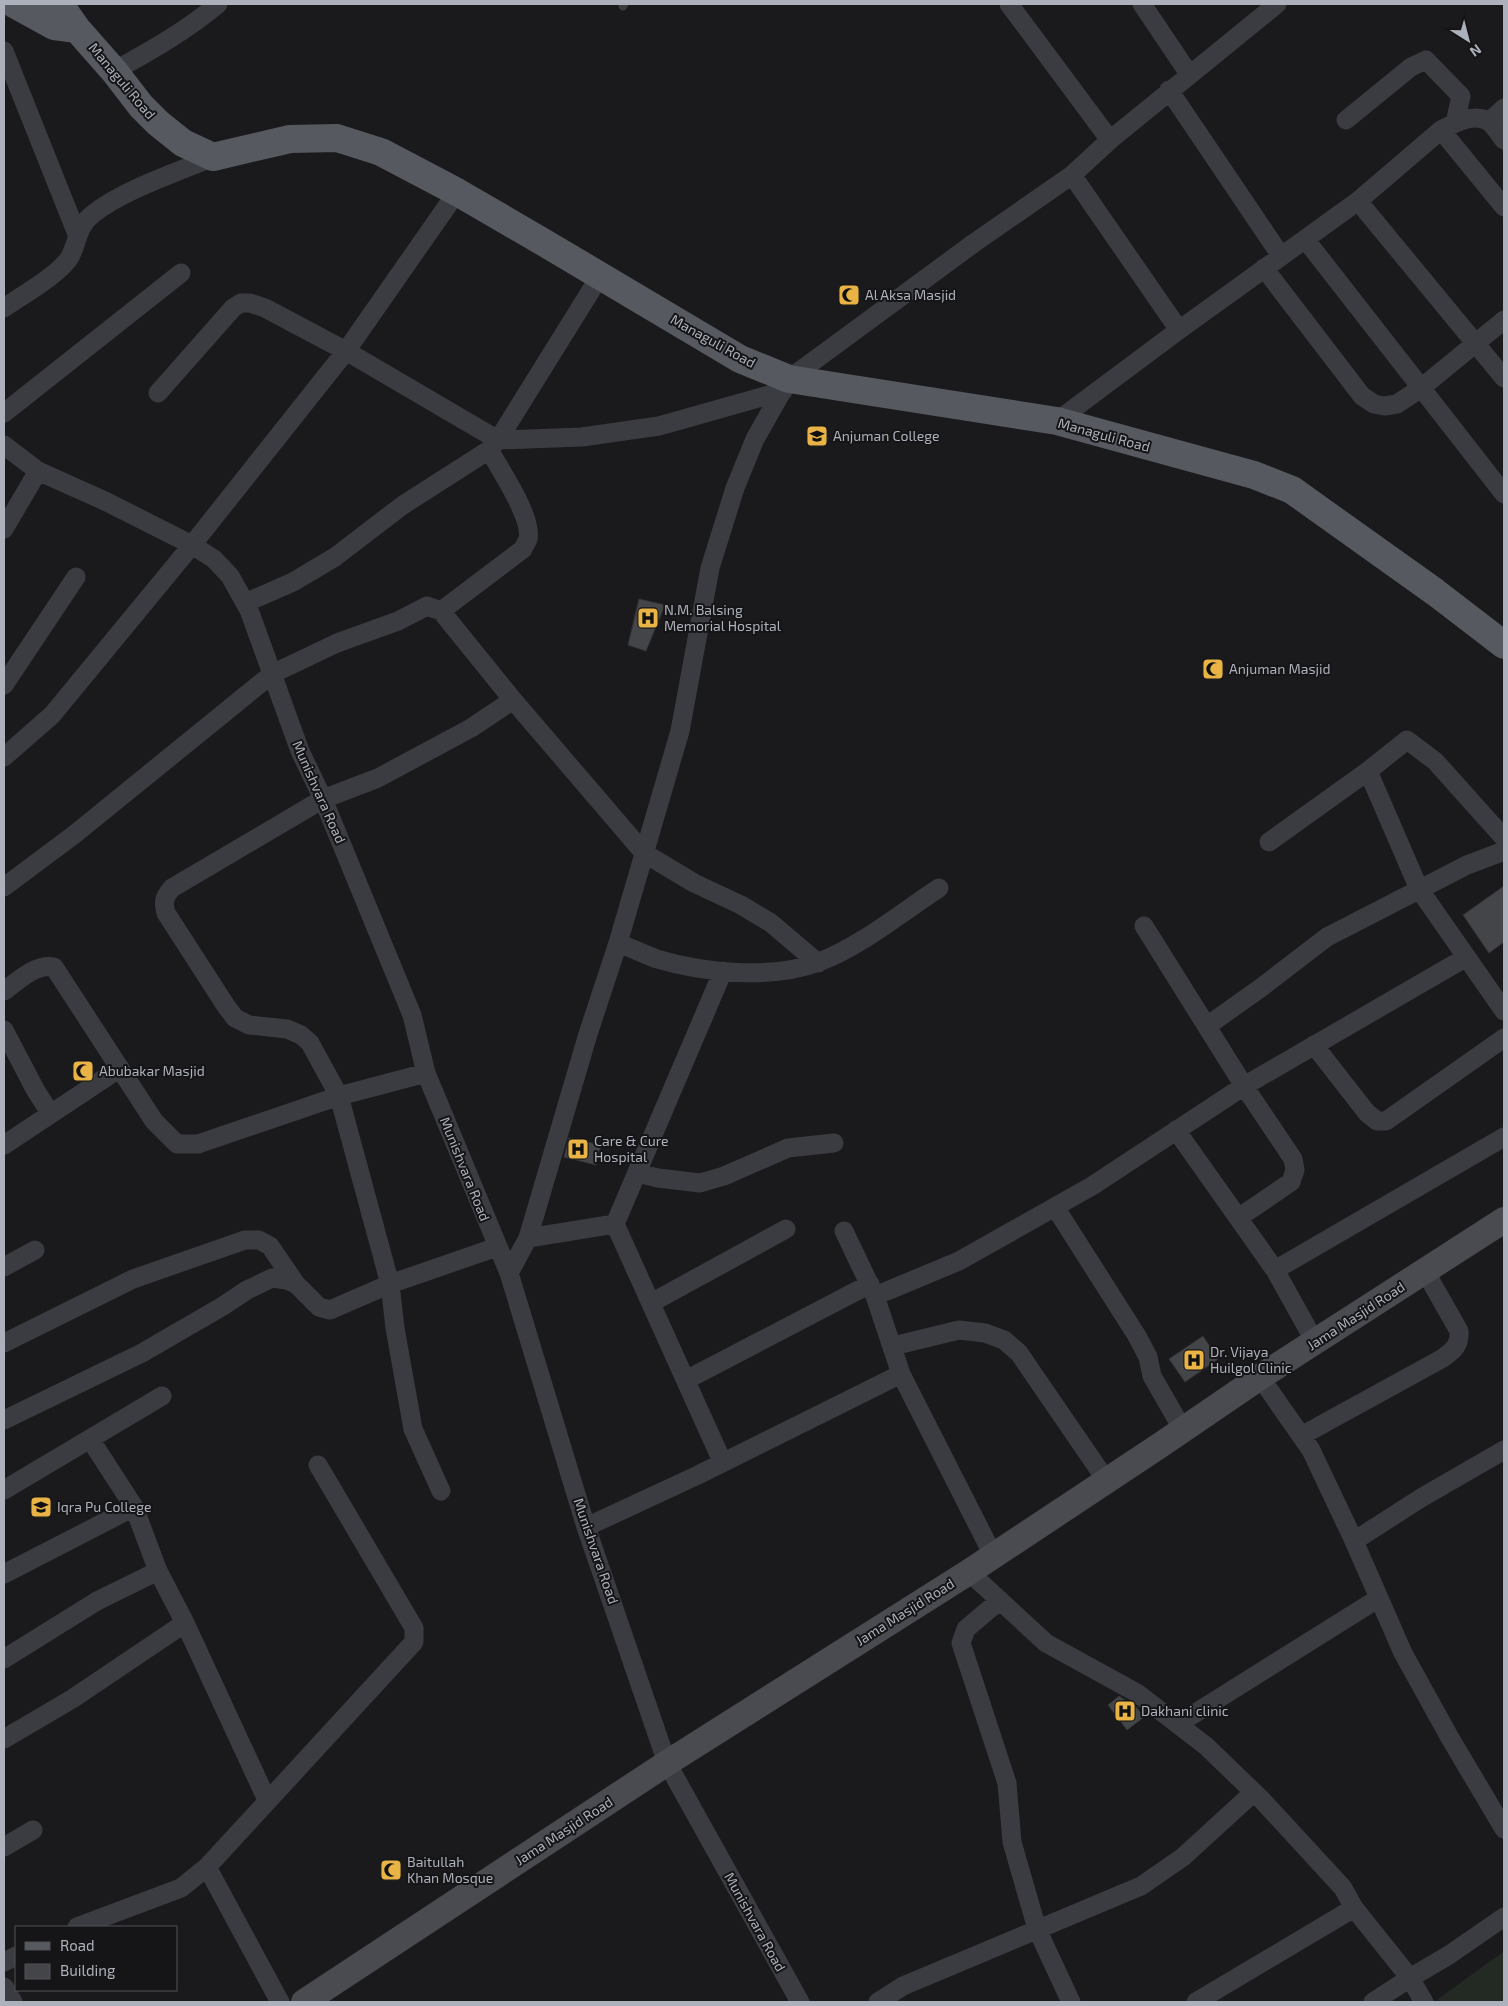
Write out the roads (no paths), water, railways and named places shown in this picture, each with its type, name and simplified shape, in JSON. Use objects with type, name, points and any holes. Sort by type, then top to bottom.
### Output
[{"type":"main road","points":[[14,4],[54,26],[77,29]]},
{"type":"main road","name":"Managuli Road","points":[[54,4],[63,8],[77,29],[114,71],[141,106],[158,123],[182,142],[214,157],[290,139],[337,138],[381,152],[457,192],[786,385],[1057,421],[1246,473],[1292,490],[1435,592],[1504,645]]},
{"type":"street","points":[[114,71],[199,20],[218,4]]},
{"type":"street","points":[[1008,4],[1110,140]]},
{"type":"street","points":[[1142,4],[1189,74]]},
{"type":"street","points":[[494,445],[582,437],[659,426],[786,385],[966,249],[1072,175],[1169,90],[1277,4]]},
{"type":"street","points":[[5,60],[77,234]]},
{"type":"street","points":[[1346,120],[1411,67],[1426,60],[1461,96],[1448,126]]},
{"type":"street","points":[[1169,90],[1281,256]]},
{"type":"street","points":[[1489,122],[1504,108]]},
{"type":"street","points":[[1057,421],[1358,201],[1448,126],[1474,117],[1489,122],[1504,140]]},
{"type":"street","points":[[1448,126],[1504,207]]},
{"type":"street","points":[[4,308],[59,270],[70,257],[77,234],[92,215],[121,196],[214,157]]},
{"type":"street","points":[[1072,175],[1179,330]]},
{"type":"street","points":[[4,757],[52,715],[192,545],[346,351],[457,192]]},
{"type":"street","points":[[1358,201],[1504,378]]},
{"type":"street","points":[[1305,239],[1504,494]]},
{"type":"street","points":[[1264,268],[1362,396],[1374,404],[1384,406],[1397,404],[1421,388],[1504,320]]},
{"type":"street","points":[[4,412],[180,273]]},
{"type":"street","points":[[245,603],[293,582],[323,564],[403,505],[494,445],[600,276]]},
{"type":"street","points":[[158,393],[233,308],[242,303],[250,303],[265,308],[346,351],[494,445],[521,505],[529,538],[523,549],[441,612]]},
{"type":"street","points":[[509,1273],[528,1238],[680,731],[710,568],[739,480],[756,440],[786,385]]},
{"type":"street","name":"Munishvara Road","points":[[4,445],[38,471],[107,502],[192,545],[214,559],[230,576],[245,603],[300,752],[323,799],[412,1015],[426,1073],[509,1273],[586,1527],[667,1763],[800,2002]]},
{"type":"street","points":[[4,529],[38,471]]},
{"type":"street","points":[[4,685],[76,577]]},
{"type":"street","points":[[4,887],[75,834],[272,674],[337,643],[398,621],[428,606],[441,612],[513,700],[644,853],[694,883],[741,905],[771,923],[818,963]]},
{"type":"street","points":[[441,1491],[413,1430],[395,1328],[390,1284],[339,1096],[310,1043],[301,1035],[287,1029],[249,1025],[236,1018],[226,1006],[166,913],[163,903],[166,894],[172,888],[323,799],[378,778],[471,728],[513,700]]},
{"type":"street","points":[[1269,842],[1368,771],[1407,740],[1435,761],[1504,838]]},
{"type":"street","points":[[1368,771],[1419,889],[1504,1012]]},
{"type":"street","points":[[1207,1026],[1327,937],[1467,865],[1504,851]]},
{"type":"street","points":[[618,943],[657,959],[722,971],[767,973],[784,971],[818,963],[846,950],[939,888]]},
{"type":"street","points":[[1144,926],[1244,1086],[1293,1159],[1295,1170],[1291,1182],[1238,1218]]},
{"type":"street","points":[[686,1380],[873,1290],[959,1261],[1092,1186],[1244,1086],[1465,958]]},
{"type":"street","points":[[4,991],[36,969],[46,965],[54,967],[154,1121],[177,1144],[198,1144],[339,1096],[426,1073]]},
{"type":"street","points":[[722,971],[615,1224],[722,1462]]},
{"type":"street","points":[[4,1030],[10,1059],[36,1091],[50,1113]]},
{"type":"street","points":[[1314,1045],[1367,1113],[1377,1121],[1386,1121],[1504,1038]]},
{"type":"street","points":[[4,1145],[120,1068]]},
{"type":"street","points":[[1176,1130],[1274,1270],[1315,1342]]},
{"type":"street","points":[[1274,1270],[1504,1137]]},
{"type":"street","points":[[637,1173],[658,1178],[700,1183],[724,1176],[788,1148],[834,1143]]},
{"type":"street","points":[[1055,1207],[1137,1336],[1148,1358],[1152,1376],[1183,1430]]},
{"type":"street","name":"Jama Masjid Road","points":[[304,2002],[667,1763],[969,1572],[1260,1377],[1504,1220]]},
{"type":"street","points":[[528,1238],[615,1224]]},
{"type":"street","points":[[651,1303],[786,1229]]},
{"type":"street","points":[[844,1231],[873,1290],[901,1374],[994,1555]]},
{"type":"street","points":[[4,1343],[133,1279],[245,1240],[259,1240],[270,1246],[296,1284],[319,1307],[330,1310],[390,1284],[497,1247]]},
{"type":"street","points":[[4,1267],[35,1250]]},
{"type":"street","points":[[1301,1436],[1443,1358],[1455,1349],[1460,1340],[1459,1331],[1425,1271]]},
{"type":"street","points":[[4,1420],[142,1353],[247,1290],[272,1278],[287,1280],[296,1284]]},
{"type":"street","points":[[893,1346],[959,1330],[985,1333],[1004,1340],[1019,1353],[1106,1480]]},
{"type":"street","points":[[586,1527],[698,1475],[901,1374]]},
{"type":"street","points":[[1260,1377],[1311,1450],[1354,1541],[1403,1653],[1504,1830]]},
{"type":"street","points":[[4,1490],[162,1396]]},
{"type":"street","points":[[90,1439],[134,1507],[158,1571],[266,1800]]},
{"type":"street","points":[[1354,1541],[1421,1498],[1504,1450]]},
{"type":"street","points":[[80,1926],[181,1888],[207,1866],[414,1642],[414,1628],[318,1465]]},
{"type":"street","points":[[4,1574],[134,1507]]},
{"type":"street","points":[[4,1659],[97,1601],[158,1571]]},
{"type":"street","points":[[969,1572],[1046,1643],[1137,1693],[1206,1746],[1254,1792],[1343,1888],[1354,1908],[1410,1978],[1424,2002]]},
{"type":"street","points":[[1178,1724],[1379,1598]]},
{"type":"street","points":[[999,1601],[966,1629],[960,1643],[1007,1783],[1012,1842],[1037,1929],[1071,2002]]},
{"type":"street","points":[[4,1739],[72,1700],[184,1623]]},
{"type":"street","points":[[878,2002],[903,1986],[1141,1886],[1183,1857],[1254,1792]]},
{"type":"street","points":[[4,1847],[33,1830]]},
{"type":"street","points":[[207,1866],[280,2002]]},
{"type":"street","points":[[1196,2002],[1354,1908]]},
{"type":"street","points":[[1373,2002],[1449,1955],[1504,1916]]},
{"type":"street","points":[[4,1986],[13,2002]]},
{"type":"place","name":"Al Aksa Masjid","points":[[849,295]]},
{"type":"place","name":"Anjuman College","points":[[817,436]]},
{"type":"place","name":"N.M. Balsing Memorial Hospital","points":[[648,618]]},
{"type":"place","name":"Anjuman Masjid","points":[[1213,669]]},
{"type":"place","name":"Abubakar Masjid","points":[[83,1071]]},
{"type":"place","name":"Care & Cure Hospital","points":[[578,1149]]},
{"type":"place","name":"Dr. Vijaya Huilgol Clinic","points":[[1194,1360]]},
{"type":"place","name":"Iqra Pu College","points":[[41,1507]]},
{"type":"place","name":"Dakhani clinic","points":[[1125,1711]]},
{"type":"place","name":"Baitullah Khan Mosque","points":[[391,1870]]}]
